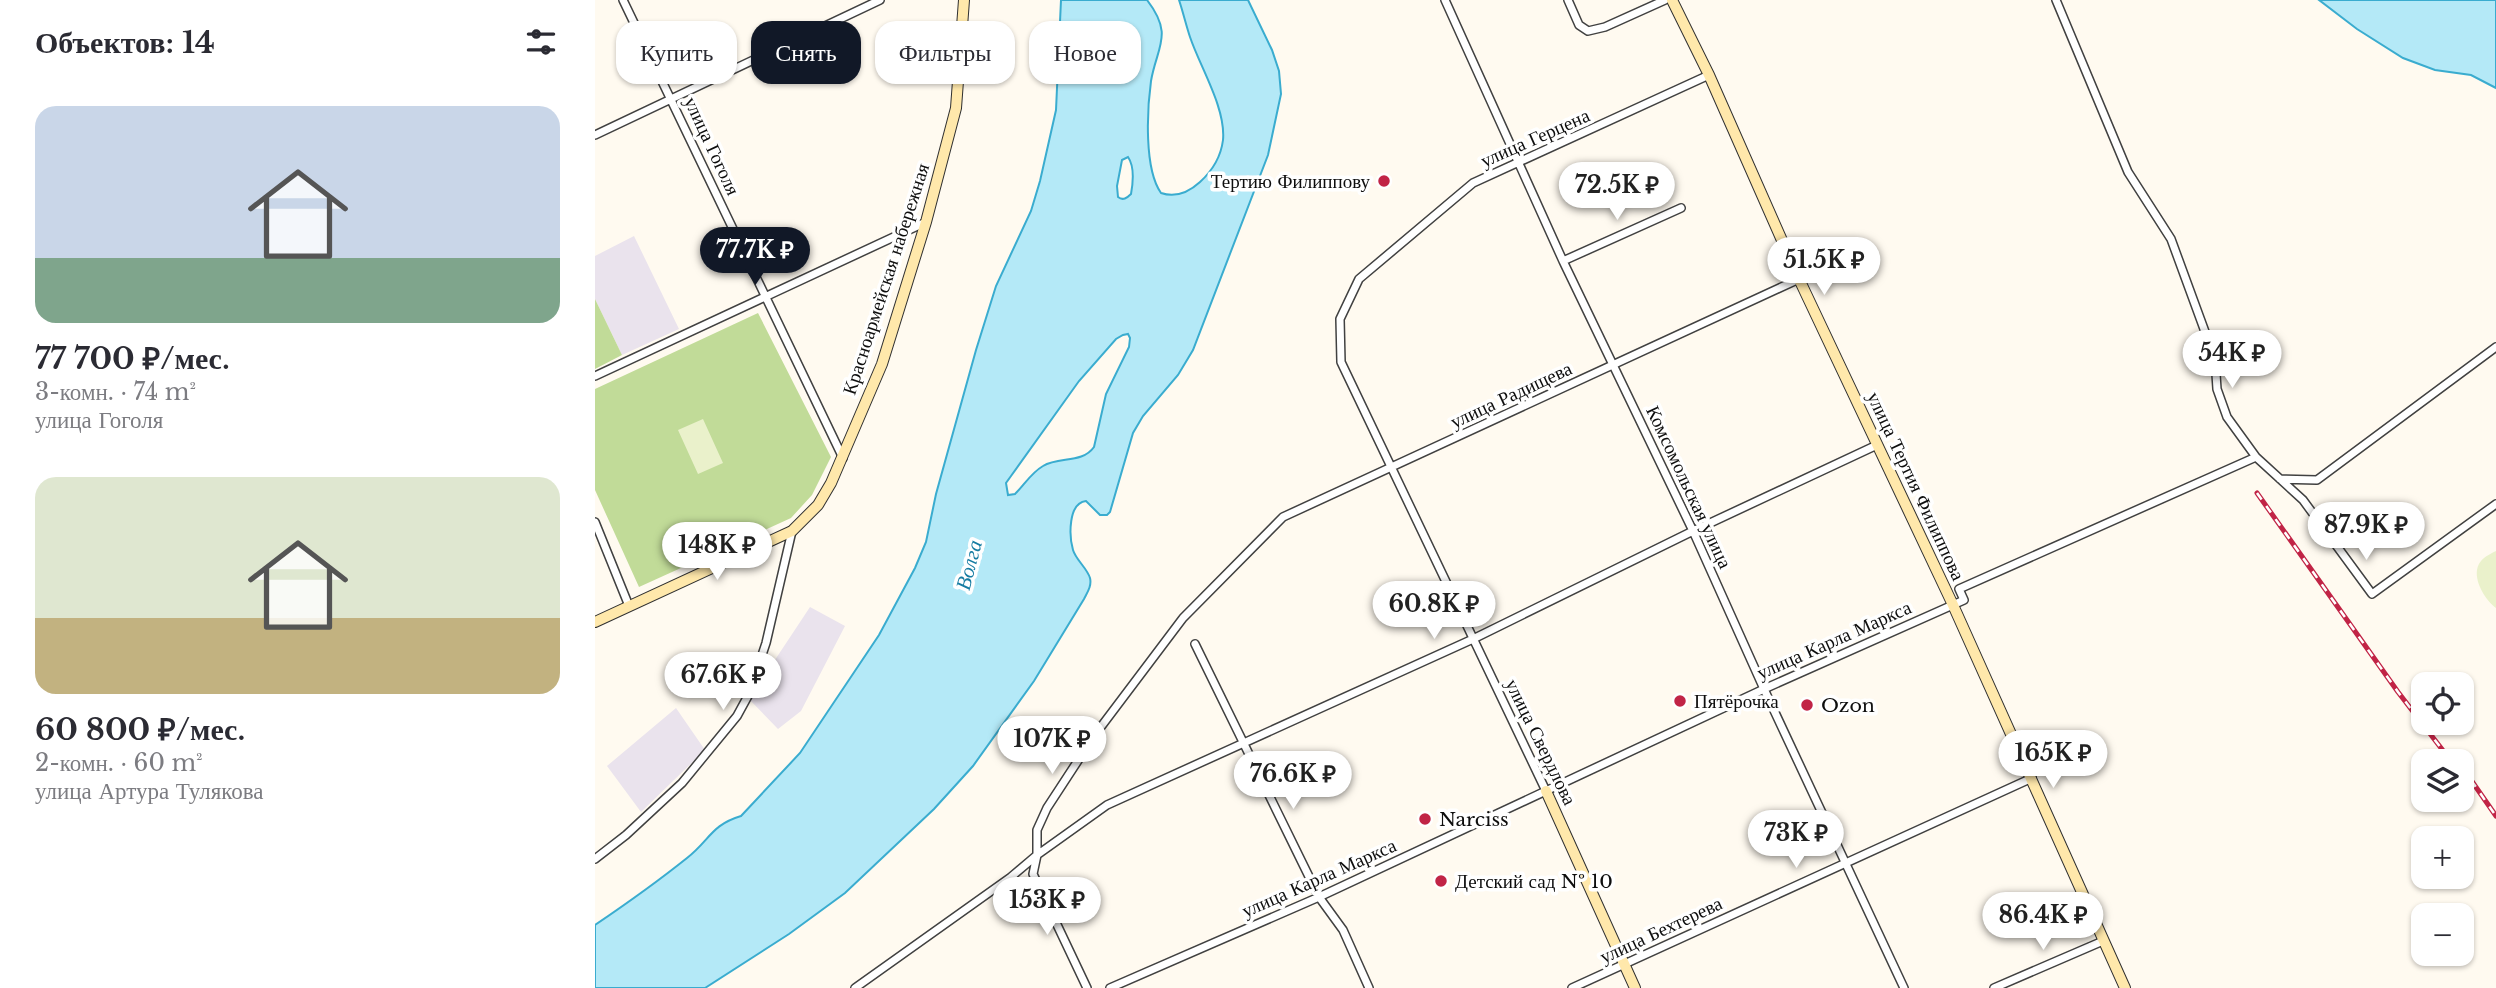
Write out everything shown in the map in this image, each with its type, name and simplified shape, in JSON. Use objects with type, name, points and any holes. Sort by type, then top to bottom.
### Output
[{"type":"street","name":"улица Гоголя","points":[[624,0],[843,458]]},
{"type":"street","points":[[595,135],[880,0]]},
{"type":"street","name":"Красноармейская набережная","points":[[792,531],[818,505],[843,458],[882,364],[926,222],[956,108],[964,0]]},
{"type":"street","name":"Комсомольская улица","points":[[1445,0],[1563,261],[1693,531],[1904,988]]},
{"type":"street","points":[[1568,0],[1579,25],[1588,31],[1605,27],[1665,0]]},
{"type":"street","name":"улица Тертия Филиппова","points":[[1672,0],[1709,75],[1799,279],[1956,603],[2125,988]]},
{"type":"street","points":[[2056,0],[2129,172],[2171,239],[2215,359],[2217,389],[2227,417],[2256,457],[2303,500],[2372,594],[2496,505]]},
{"type":"street","name":"улица Герцена","points":[[1340,319],[1359,279],[1473,183],[1709,75]]},
{"type":"street","points":[[1563,261],[1681,208]]},
{"type":"street","points":[[595,376],[926,222]]},
{"type":"street","name":"улица Радищева","points":[[1087,988],[1033,874],[1037,856],[1037,830],[1094,736],[1183,618],[1283,517],[1799,279]]},
{"type":"street","name":"улица Свердлова","points":[[1340,319],[1341,362],[1546,791],[1635,988]]},
{"type":"street","points":[[2280,479],[2317,480],[2496,347]]},
{"type":"street","points":[[855,988],[1107,805],[1473,639],[1877,444]]},
{"type":"street","points":[[1956,603],[1964,600],[1959,589],[2256,457]]},
{"type":"street","points":[[595,522],[629,606]]},
{"type":"street","points":[[595,622],[792,531]]},
{"type":"street","points":[[595,859],[626,835],[682,783],[737,716],[749,694],[766,643],[792,531]]},
{"type":"street","name":"улица Карла Маркса","points":[[1110,988],[1318,897],[1764,689],[1956,603]]},
{"type":"street","points":[[1195,644],[1318,897],[1343,930],[1369,988]]},
{"type":"street","name":"улица Бехтерева","points":[[1572,988],[2032,778]]},
{"type":"street","points":[[1994,988],[2103,941]]},
{"type":"shaded area","points":[[634,236],[679,329],[622,355],[595,299],[595,256]]},
{"type":"shaded area","points":[[810,607],[845,626],[801,711],[778,729],[749,699]]},
{"type":"shaded area","points":[[676,708],[705,750],[641,812],[607,766]]},
{"type":"green space","points":[[595,299],[622,355],[595,369]]},
{"type":"green space","points":[[758,313],[831,457],[812,495],[791,518],[639,587],[595,490],[595,389]]},
{"type":"green space","points":[[703,419],[723,463],[698,474],[678,430]]},
{"type":"green space","points":[[2496,551],[2496,608],[2483,593],[2477,573],[2481,561]]},
{"type":"water","name":"Волга","points":[[1061,0],[1147,0],[1155,12],[1162,32],[1148,107],[1149,155],[1161,193],[1172,195],[1182,194],[1200,182],[1215,163],[1223,140],[1217,101],[1190,37],[1179,0],[1248,0],[1279,71],[1281,94],[1268,155],[1193,350],[1178,375],[1143,416],[1133,433],[1110,512],[1100,515],[1086,501],[1080,503],[1073,514],[1071,529],[1074,554],[1087,571],[1090,587],[1034,681],[973,766],[934,809],[845,893],[789,934],[705,988],[595,988],[595,925],[687,858],[717,828],[741,816],[800,753],[879,635],[926,542],[936,494],[996,286],[1031,211],[1056,110],[1057,84],[1141,84],[1141,21],[1060,21]],"holes":[[[1128,157],[1133,170],[1132,190],[1131,194],[1122,199],[1118,197],[1117,186],[1122,160]],[[1128,334],[1129,347],[1106,394],[1094,447],[1083,456],[1043,466],[1015,494],[1008,495],[1006,483],[1079,381],[1116,339]]]},
{"type":"water","points":[[2319,0],[2496,0],[2496,88],[2471,75],[2435,70],[2403,58],[2357,29]]},
{"type":"railway","points":[[2257,493],[2398,692],[2442,749]]},
{"type":"railway","points":[[2474,784],[2496,816]]},
{"type":"place","name":"Тертию Филиппову","points":[[1384,181]]},
{"type":"place","name":"Пятёрочка","points":[[1680,701]]},
{"type":"place","name":"Ozon","points":[[1807,705]]},
{"type":"place","name":"Narciss","points":[[1425,819]]},
{"type":"place","name":"Детский сад № 10","points":[[1441,881]]}]
